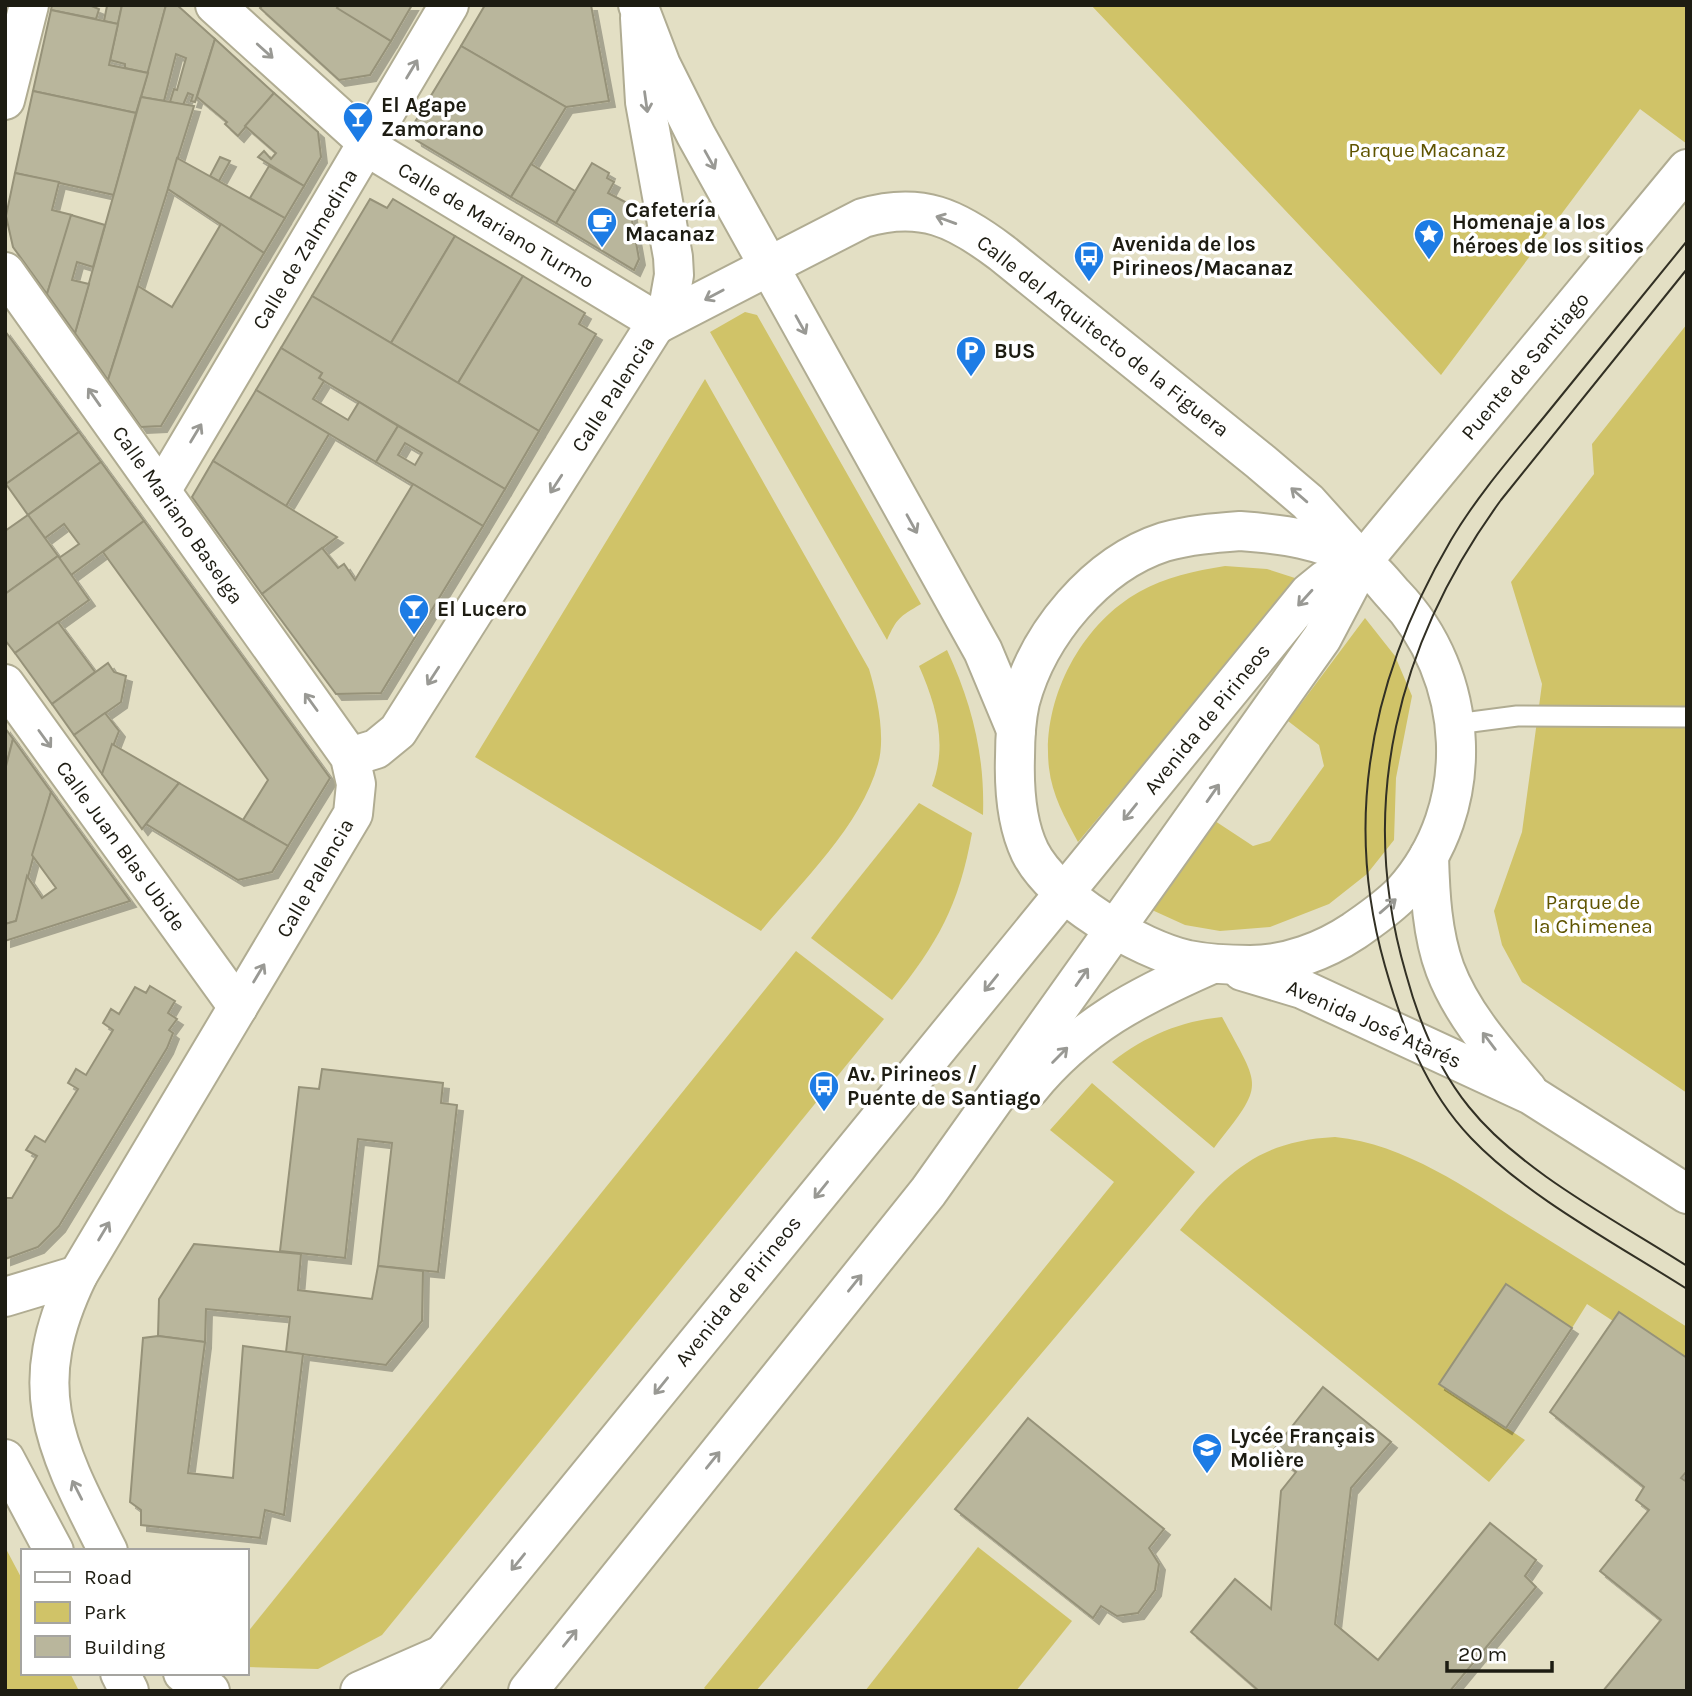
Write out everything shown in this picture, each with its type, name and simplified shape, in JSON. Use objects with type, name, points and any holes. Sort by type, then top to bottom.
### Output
[{"type":"main road","points":[[5,100],[29,5]]},
{"type":"main road","name":"Calle de Mariano Turmo","points":[[215,5],[381,155],[659,323]]},
{"type":"main road","name":"Calle de Zalmedina","points":[[161,491],[449,5]]},
{"type":"main road","points":[[639,7],[678,100],[983,652],[1016,730]]},
{"type":"main road","name":"Calle Palencia","points":[[107,1549],[70,1475],[50,1408],[51,1343],[61,1310],[78,1275],[353,814],[356,784],[350,757],[376,749],[398,731],[659,323],[669,303],[674,266],[645,102],[639,7]]},
{"type":"main road","name":"Puente de Santiago","points":[[1362,562],[1687,169]]},
{"type":"main road","name":"Calle del Arquitecto de la Figuera","points":[[768,265],[835,231],[883,212],[918,211],[957,223],[1003,253],[1261,462],[1308,502],[1362,562]]},
{"type":"main road","name":"Calle Palencia","points":[[659,323],[768,265]]},
{"type":"main road","name":"Calle Mariano Baselga","points":[[5,272],[350,757]]},
{"type":"main road","points":[[1240,531],[1288,535],[1331,548],[1362,562],[1412,613],[1424,632],[1448,684],[1456,724],[1456,770],[1447,815],[1429,856],[1404,891],[1391,904],[1337,942],[1297,958],[1255,965],[1212,964],[1163,952],[1117,929],[1046,875],[1031,853],[1020,822],[1014,783],[1016,730],[1029,676],[1041,650],[1072,607],[1126,561],[1162,543],[1201,534],[1240,531]]},
{"type":"main road","name":"Avenida de Pirineos","points":[[413,1691],[1309,593],[1325,580],[1362,562]]},
{"type":"main road","name":"Avenida de Pirineos","points":[[528,1691],[928,1192],[1322,638],[1362,562]]},
{"type":"main road","name":"Calle Juan Blas Ubide","points":[[5,684],[238,1007]]},
{"type":"main road","name":"Avenida José Atarés","points":[[1429,856],[1430,891],[1444,967],[1466,1012],[1531,1095]]},
{"type":"main road","points":[[928,1192],[993,1133],[1065,1049],[1103,1018],[1212,964]]},
{"type":"main road","name":"Avenida José Atarés","points":[[1212,964],[1302,989],[1531,1095],[1687,1194]]},
{"type":"main road","points":[[5,1297],[78,1275]]},
{"type":"main road","points":[[5,1459],[53,1549]]},
{"type":"main road","points":[[360,1691],[442,1655]]},
{"type":"main road","points":[[121,1675],[129,1691]]},
{"type":"main road","points":[[186,1675],[209,1691]]},
{"type":"lane","points":[[1456,724],[1517,716],[1687,717]]},
{"type":"green space","name":"Parque Macanaz","points":[[1091,5],[1687,5],[1687,144],[1640,109],[1441,375]]},
{"type":"green space","points":[[745,312],[757,315],[921,604],[900,619],[887,640],[710,332]]},
{"type":"green space","name":"Parque de la Chimenea","points":[[1687,324],[1687,1093],[1522,982],[1502,945],[1494,911],[1522,832],[1542,684],[1511,582],[1594,474],[1592,444]]},
{"type":"green space","points":[[705,379],[869,669],[880,716],[878,764],[858,809],[828,852],[761,931],[475,757]]},
{"type":"green space","points":[[1225,566],[1267,569],[1298,579],[1078,842],[1056,797],[1049,768],[1051,717],[1069,667],[1099,624],[1118,606],[1139,592],[1181,575]]},
{"type":"green space","points":[[1365,618],[1395,656],[1412,696],[1396,778],[1394,840],[1367,874],[1329,904],[1270,927],[1220,931],[1185,925],[1152,910],[1215,821],[1253,846],[1270,841],[1324,766],[1319,745],[1288,721]]},
{"type":"green space","points":[[947,650],[975,730],[982,772],[983,815],[932,786],[939,755],[938,725],[919,666]]},
{"type":"green space","points":[[919,803],[972,833],[967,859],[944,922],[922,960],[892,1000],[811,938]]},
{"type":"green space","points":[[796,951],[884,1019],[382,1635],[318,1669],[248,1667],[248,1632]]},
{"type":"green space","points":[[1222,1017],[1245,1059],[1252,1085],[1250,1097],[1243,1110],[1214,1148],[1112,1062],[1164,1031],[1192,1022]]},
{"type":"green space","points":[[1092,1083],[1195,1172],[756,1691],[708,1691],[704,1688],[1114,1182],[1050,1130]]},
{"type":"green space","points":[[1335,1137],[1361,1141],[1412,1159],[1483,1198],[1687,1327],[1687,1358],[1619,1313],[1613,1321],[1587,1304],[1572,1328],[1506,1285],[1440,1384],[1525,1440],[1489,1482],[1180,1230],[1229,1177],[1264,1153],[1285,1145]]},
{"type":"green space","points":[[5,1547],[21,1577],[21,1675],[71,1675],[79,1691],[5,1691]]},
{"type":"green space","points":[[978,1547],[1072,1621],[1016,1691],[865,1691]]},
{"type":"building","points":[[52,5],[89,5],[99,9],[96,19],[51,10]]},
{"type":"building","points":[[104,5],[122,5],[118,24],[104,21],[107,6]]},
{"type":"building","points":[[122,5],[166,5],[148,73],[125,68],[125,64],[110,60]]},
{"type":"building","points":[[166,5],[177,5],[215,39],[195,102],[191,101],[193,95],[188,93],[183,105],[170,102],[174,89],[177,90],[186,58],[176,54],[164,101],[141,97]]},
{"type":"building","points":[[263,5],[335,5],[391,41],[370,75],[339,80],[260,8]]},
{"type":"building","points":[[339,5],[412,5],[391,41],[337,8]]},
{"type":"building","points":[[485,5],[591,5],[609,101],[566,107],[461,46]]},
{"type":"building","points":[[51,10],[118,24],[109,65],[148,73],[136,113],[33,91]]},
{"type":"building","points":[[215,39],[274,93],[238,136],[225,124],[227,122],[197,97]]},
{"type":"building","points":[[461,46],[566,107],[511,197],[416,140],[412,127]]},
{"type":"building","points":[[33,91],[136,113],[114,195],[15,173]]},
{"type":"building","points":[[274,93],[318,132],[321,157],[304,186],[258,157],[264,151],[271,159],[276,153],[245,126]]},
{"type":"building","points":[[141,97],[194,106],[108,380],[75,333]]},
{"type":"building","points":[[220,157],[230,161],[219,181],[210,176]]},
{"type":"building","points":[[177,158],[285,218],[264,253],[168,189]]},
{"type":"building","points":[[592,163],[609,173],[607,178],[614,182],[608,193],[629,204],[639,259],[634,270],[556,223]]},
{"type":"building","points":[[531,164],[575,191],[556,223],[511,197]]},
{"type":"building","points":[[269,166],[304,186],[285,218],[250,198]]},
{"type":"building","points":[[15,173],[59,182],[52,210],[72,215],[47,294],[13,247],[6,216]]},
{"type":"building","points":[[370,199],[387,208],[393,199],[455,236],[391,343],[312,296]]},
{"type":"building","points":[[71,215],[105,225],[93,267],[77,262],[72,280],[89,284],[75,333],[47,294]]},
{"type":"building","points":[[221,224],[264,253],[161,426],[141,427],[108,380],[138,286],[172,307]]},
{"type":"building","points":[[455,236],[523,276],[458,383],[391,343]]},
{"type":"building","points":[[523,276],[585,313],[579,324],[596,334],[539,431],[458,383]]},
{"type":"building","points":[[312,296],[539,431],[505,489],[319,378],[322,373],[281,348]]},
{"type":"building","points":[[5,331],[79,432],[6,484],[5,483]]},
{"type":"building","points":[[281,348],[322,373],[319,378],[324,381],[313,399],[348,420],[359,402],[398,426],[376,462],[256,390]]},
{"type":"building","points":[[256,390],[329,434],[286,506],[213,461]]},
{"type":"building","points":[[398,426],[505,489],[483,526],[376,462]],"holes":[[[405,443],[422,453],[415,465],[398,455]]]},
{"type":"building","points":[[79,432],[101,462],[28,515],[6,484]]},
{"type":"building","points":[[213,461],[337,537],[262,594],[192,497]]},
{"type":"building","points":[[101,462],[144,521],[71,575],[59,558],[79,544],[64,524],[45,538],[28,515]]},
{"type":"building","points":[[413,484],[483,526],[381,693],[336,694],[262,594],[322,548],[338,568],[344,564],[355,580]]},
{"type":"building","points":[[28,515],[58,556],[5,594],[5,531]]},
{"type":"building","points":[[144,521],[330,778],[288,846],[243,820],[268,780],[103,552]]},
{"type":"building","points":[[58,556],[89,600],[15,653],[5,640],[5,594]]},
{"type":"building","points":[[58,622],[95,672],[52,704],[15,653]]},
{"type":"building","points":[[108,663],[114,672],[126,676],[121,702],[74,735],[52,704]]},
{"type":"building","points":[[105,713],[119,731],[102,774],[74,735]]},
{"type":"building","points":[[5,728],[13,739],[5,770]]},
{"type":"building","points":[[13,739],[51,792],[16,921],[5,924],[5,770]]},
{"type":"building","points":[[112,744],[179,783],[142,829],[102,774]]},
{"type":"building","points":[[179,783],[288,846],[272,872],[238,880],[146,824]]},
{"type":"building","points":[[51,792],[130,901],[5,941],[5,924],[16,921],[27,876],[42,898],[56,888],[32,855]]},
{"type":"building","points":[[150,986],[175,1001],[168,1013],[177,1019],[169,1030],[173,1033],[167,1048],[59,1226],[38,1247],[5,1259],[5,1198],[12,1198],[37,1156],[26,1150],[35,1136],[45,1142],[78,1089],[68,1083],[76,1069],[86,1075],[113,1030],[103,1023],[111,1009],[119,1014],[135,987],[146,993]]},
{"type":"building","points":[[322,1069],[443,1083],[441,1103],[457,1105],[438,1272],[378,1266],[392,1143],[358,1139],[345,1258],[280,1251],[299,1087],[319,1089]]},
{"type":"building","points":[[194,1244],[301,1254],[298,1290],[372,1299],[378,1266],[423,1271],[422,1321],[386,1365],[286,1352],[290,1317],[206,1309],[205,1342],[158,1336],[159,1299]]},
{"type":"building","points":[[1506,1284],[1572,1328],[1506,1428],[1439,1384]]},
{"type":"building","points":[[1619,1312],[1687,1358],[1687,1471],[1681,1478],[1687,1482],[1687,1691],[1603,1691],[1661,1620],[1600,1571],[1649,1510],[1636,1500],[1644,1487],[1550,1412]]},
{"type":"building","points":[[158,1336],[205,1342],[188,1473],[233,1478],[243,1346],[303,1354],[284,1515],[265,1510],[260,1538],[141,1525],[141,1510],[130,1502],[143,1338]]},
{"type":"building","points":[[1323,1387],[1391,1442],[1351,1488],[1335,1624],[1378,1660],[1490,1523],[1536,1560],[1525,1576],[1536,1587],[1450,1691],[1259,1691],[1191,1632],[1235,1579],[1271,1609],[1281,1491],[1296,1472],[1272,1452]]},
{"type":"building","points":[[1028,1418],[1164,1529],[1149,1548],[1159,1564],[1155,1590],[1138,1613],[1117,1616],[1101,1606],[1093,1618],[955,1509]]},
{"type":"tram line","points":[[1687,241],[1507,461],[1451,540],[1424,590],[1402,642],[1385,694],[1373,747],[1366,800],[1366,855],[1372,910],[1385,966],[1408,1035],[1441,1100],[1471,1138],[1518,1180],[1545,1200],[1687,1289]]},
{"type":"tram line","points":[[1687,269],[1501,500],[1465,554],[1436,610],[1412,667],[1396,726],[1387,786],[1385,848],[1392,911],[1411,992],[1423,1027],[1458,1092],[1490,1131],[1542,1174],[1687,1266]]},
{"type":"place","name":"El Agape Zamorano","points":[[358,144]]},
{"type":"place","name":"Cafetería Macanaz","points":[[602,249]]},
{"type":"place","name":"Homenaje a los héroes de los sitios","points":[[1429,261]]},
{"type":"place","name":"Avenida de los Pirineos/Macanaz","points":[[1089,283]]},
{"type":"place","name":"BUS","points":[[971,378]]},
{"type":"place","name":"El Lucero","points":[[414,636]]},
{"type":"place","name":"Av. Pirineos / Puente de Santiago","points":[[824,1113]]},
{"type":"place","name":"Lycée Français Molière","points":[[1207,1475]]}]
